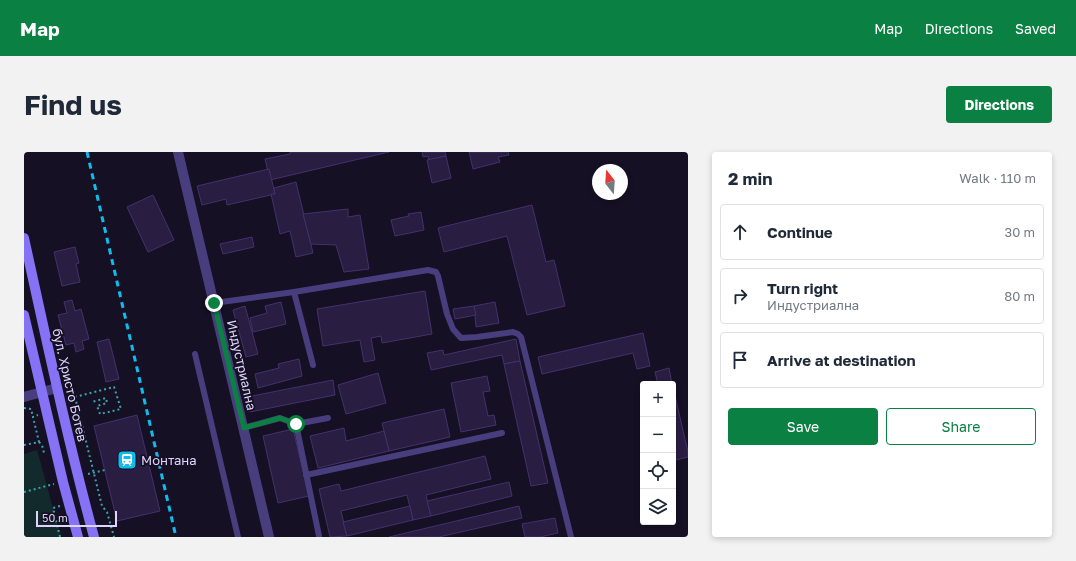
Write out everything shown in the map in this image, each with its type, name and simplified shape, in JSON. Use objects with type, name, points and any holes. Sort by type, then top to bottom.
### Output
[{"type":"main road","name":"бул. Христо Ботев","points":[[24,238],[60,402],[94,537]]},
{"type":"main road","points":[[24,315],[63,482],[78,537]]},
{"type":"street","name":"Индустриална","points":[[178,152],[269,537]]},
{"type":"street","points":[[24,397],[57,388]]},
{"type":"lane","points":[[214,303],[294,292],[428,270],[436,272],[447,314],[453,329],[461,338],[513,332],[518,334],[523,340],[571,537]]},
{"type":"lane","points":[[294,292],[313,365]]},
{"type":"lane","points":[[194,354],[238,537]]},
{"type":"lane","points":[[244,428],[280,418],[296,424],[328,418]]},
{"type":"lane","points":[[296,424],[319,536]]},
{"type":"lane","points":[[306,475],[502,433]]},
{"type":"path","points":[[60,402],[114,387],[121,409],[100,414],[97,406],[108,403],[106,398],[92,402]]},
{"type":"path","points":[[75,397],[102,506],[107,512],[114,537]]},
{"type":"path","points":[[24,408],[31,409],[39,442],[44,449]]},
{"type":"path","points":[[33,417],[43,414]]},
{"type":"path","points":[[24,446],[39,442]]},
{"type":"path","points":[[78,478],[94,472],[105,470]]},
{"type":"path","points":[[24,492],[63,482]]},
{"type":"path","points":[[60,537],[53,508],[63,505]]},
{"type":"green space","points":[[37,450],[61,537],[24,537],[24,454]]},
{"type":"building","points":[[290,152],[389,152],[270,180],[265,159],[290,154]]},
{"type":"building","points":[[422,152],[445,152],[446,156],[429,160],[428,156],[423,157]]},
{"type":"building","points":[[469,152],[508,152],[509,155],[498,157],[500,162],[473,169]]},
{"type":"building","points":[[446,156],[451,178],[432,183],[427,160]]},
{"type":"building","points":[[269,169],[275,194],[227,205],[226,199],[202,205],[197,186]]},
{"type":"building","points":[[296,182],[313,253],[296,257],[290,231],[280,234],[271,194],[275,194],[274,188]]},
{"type":"building","points":[[153,195],[174,240],[148,252],[127,207]]},
{"type":"building","points":[[532,205],[546,262],[554,260],[565,306],[527,315],[507,236],[444,252],[438,228]]},
{"type":"building","points":[[348,209],[348,217],[360,215],[369,269],[344,272],[336,245],[311,244],[303,214]]},
{"type":"building","points":[[421,212],[424,230],[395,236],[391,220],[409,216],[408,214]]},
{"type":"building","points":[[252,237],[254,247],[223,254],[220,244]]},
{"type":"building","points":[[75,247],[79,263],[76,264],[80,282],[62,286],[54,252]]},
{"type":"building","points":[[425,291],[432,334],[382,343],[381,336],[371,338],[375,360],[364,362],[360,340],[323,346],[317,309]]},
{"type":"building","points":[[72,300],[75,311],[81,309],[89,339],[82,341],[84,349],[76,352],[74,343],[66,345],[58,315],[67,313],[64,302]]},
{"type":"building","points":[[281,302],[286,324],[253,332],[250,318],[267,313],[265,306]]},
{"type":"building","points":[[495,302],[499,323],[476,327],[474,306]]},
{"type":"building","points":[[245,306],[258,354],[246,357],[233,310]]},
{"type":"building","points":[[474,306],[476,315],[455,319],[453,309]]},
{"type":"building","points":[[643,333],[650,366],[637,369],[633,353],[542,374],[538,357]]},
{"type":"building","points":[[109,339],[119,379],[106,382],[97,342]]},
{"type":"building","points":[[516,339],[520,361],[504,364],[502,355],[431,370],[427,353],[443,350],[444,355]]},
{"type":"building","points":[[299,359],[302,376],[258,388],[255,374],[279,368],[278,364]]},
{"type":"building","points":[[520,361],[548,483],[531,486],[504,364]]},
{"type":"building","points":[[669,368],[671,381],[657,381],[655,372]]},
{"type":"building","points":[[378,373],[386,403],[346,414],[338,385]]},
{"type":"building","points":[[487,376],[490,391],[483,392],[488,416],[494,415],[496,425],[461,432],[451,383]]},
{"type":"building","points":[[333,380],[335,395],[250,412],[247,397]]},
{"type":"building","points":[[676,400],[688,452],[688,457],[676,460]]},
{"type":"building","points":[[444,409],[450,437],[389,451],[382,423]]},
{"type":"building","points":[[137,415],[160,511],[117,521],[94,426]]},
{"type":"building","points":[[344,428],[346,441],[384,431],[389,451],[318,468],[310,436]]},
{"type":"building","points":[[293,429],[309,496],[278,503],[263,436]]},
{"type":"building","points":[[485,456],[491,479],[426,495],[431,516],[413,520],[407,495],[341,511],[347,536],[330,537],[319,489],[339,484],[341,491]]},
{"type":"building","points":[[509,482],[512,496],[431,516],[427,501]]},
{"type":"building","points":[[410,506],[413,520],[347,536],[343,522]]},
{"type":"building","points":[[519,506],[522,518],[439,537],[389,537]]},
{"type":"building","points":[[555,518],[558,533],[540,537],[525,537],[522,524]]},
{"type":"railway","points":[[87,152],[176,537]]},
{"type":"place","name":"Монтана","points":[[127,460]]},
{"type":"route","points":[[214,303],[244,428],[280,418],[296,424]]}]
